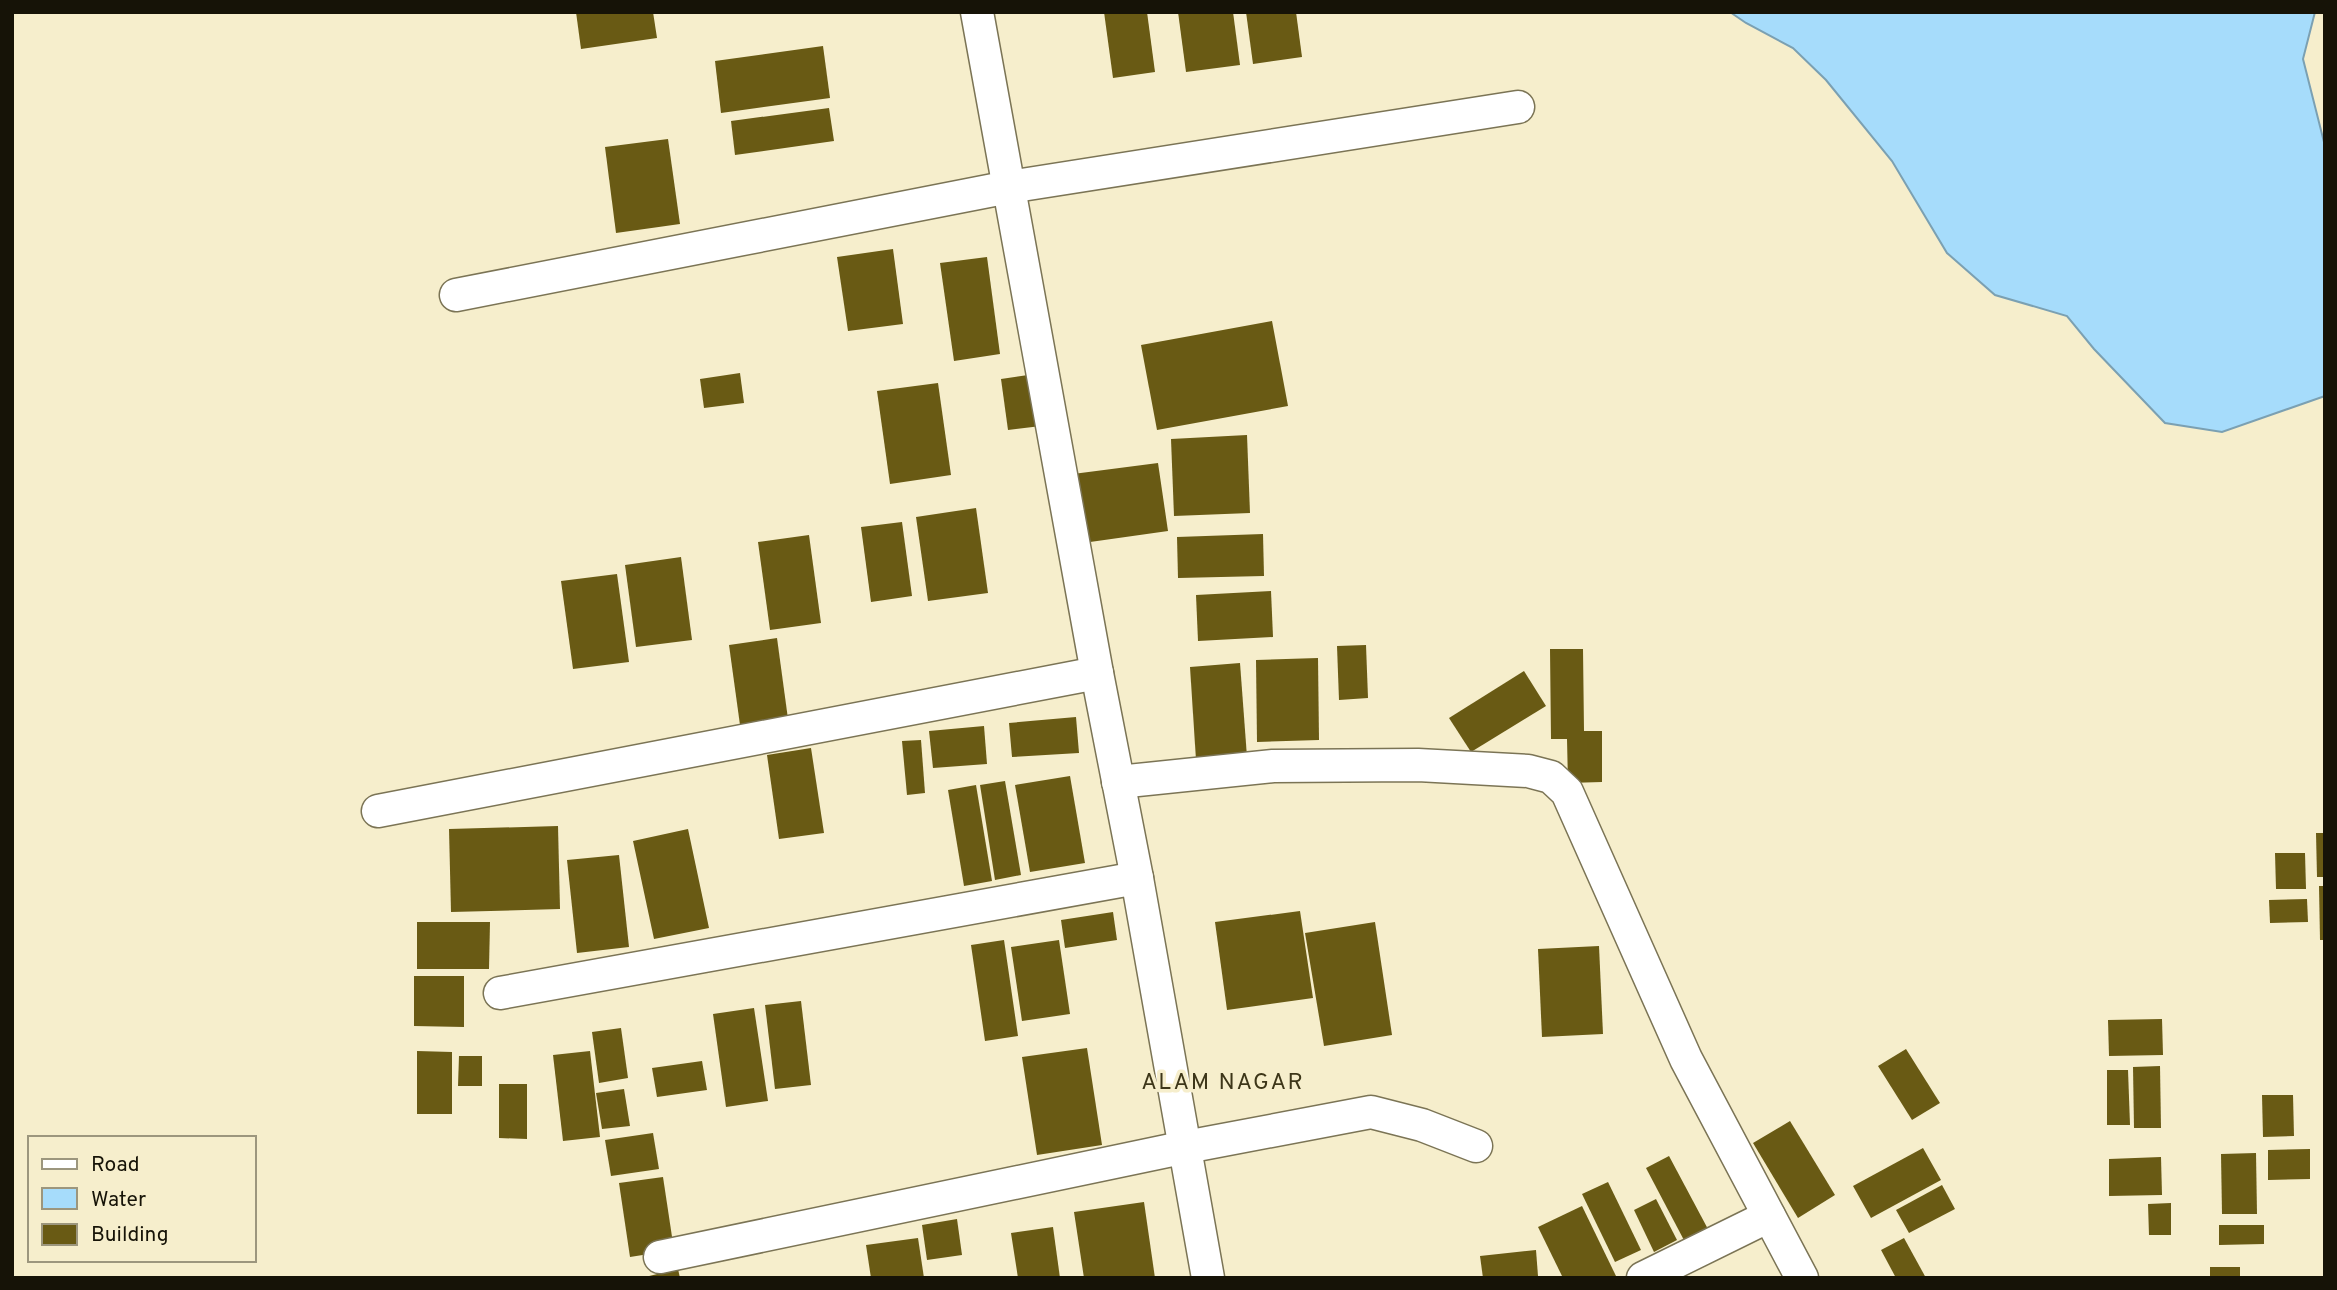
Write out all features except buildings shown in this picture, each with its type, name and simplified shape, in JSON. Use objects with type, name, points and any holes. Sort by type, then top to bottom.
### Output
[{"type":"street","points":[[977,12],[1208,1278]]},
{"type":"street","points":[[456,295],[1009,187],[1518,107]]},
{"type":"street","points":[[377,811],[1097,673]]},
{"type":"street","points":[[1118,782],[1286,766],[1418,765],[1528,771],[1551,778],[1567,792],[1686,1059],[1802,1278]]},
{"type":"street","points":[[500,993],[1137,878]]},
{"type":"street","points":[[660,1257],[1186,1147],[1371,1112],[1422,1125],[1476,1146]]},
{"type":"street","points":[[1643,1278],[1769,1216]]},
{"type":"water","points":[[1730,12],[2315,12],[2303,59],[2325,146],[2325,396],[2222,432],[2165,423],[2094,349],[2067,316],[1995,295],[1947,253],[1892,161],[1826,80],[1793,48]]},
{"type":"district","name":"ALAM NAGAR","points":[[1223,1081]]}]
